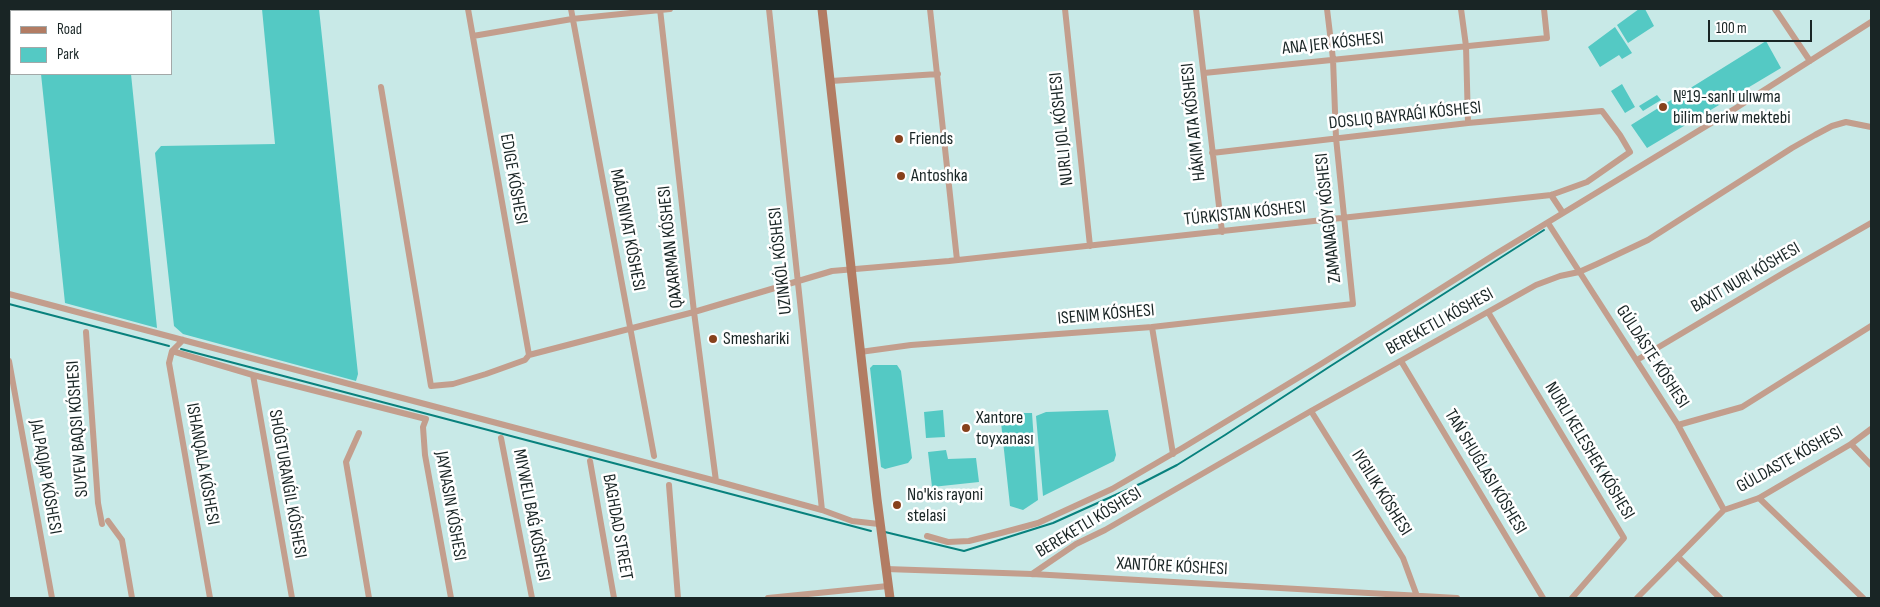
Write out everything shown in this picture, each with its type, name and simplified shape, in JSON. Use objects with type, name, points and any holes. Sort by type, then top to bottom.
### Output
[{"type":"main road","points":[[822,9],[860,352],[890,598]]},
{"type":"street","name":"EDIGE KÓSHESI","points":[[468,9],[529,355]]},
{"type":"street","name":"MÁDENIYAT KÓSHESI","points":[[571,9],[654,456]]},
{"type":"street","name":"QAXARMAN KÓSHESI","points":[[660,9],[694,312],[716,481]]},
{"type":"street","points":[[473,36],[572,19],[670,9]]},
{"type":"street","points":[[768,9],[822,510]]},
{"type":"street","points":[[930,9],[957,260]]},
{"type":"street","points":[[1065,9],[1090,246]]},
{"type":"street","name":"HÁKIM ATA KÓSHESI","points":[[1196,9],[1222,232]]},
{"type":"street","name":"ZAMANAGÓY KÓSHESI","points":[[1327,9],[1333,60],[1336,138],[1353,304]]},
{"type":"street","points":[[1212,153],[1468,123],[1466,46],[1461,9]]},
{"type":"street","name":"ANA JER KÓSHESI","points":[[1204,73],[1547,38],[1544,9]]},
{"type":"street","points":[[1775,9],[1810,61]]},
{"type":"street","points":[[927,536],[948,542],[969,541],[1038,523],[1112,489],[1321,364],[1871,22]]},
{"type":"street","points":[[830,81],[938,74]]},
{"type":"street","name":"TÚRKISTAN KÓSHESI","points":[[381,87],[431,386],[453,384],[525,360],[529,355],[694,312],[832,272],[1222,232],[1551,195],[1586,182],[1630,152],[1602,111],[1468,123]]},
{"type":"street","name":"BEREKETLI KÓSHESI","points":[[1032,574],[1076,544],[1105,530],[1311,410],[1536,285],[1560,276],[1579,272],[1648,240],[1792,148],[1832,126],[1846,122],[1871,126]]},
{"type":"street","points":[[1551,195],[1563,213]]},
{"type":"street","name":"GÚLDÁSTE KÓSHESI","points":[[1548,223],[1678,425],[1724,510]]},
{"type":"street","points":[[1637,360],[1871,223]]},
{"type":"street","points":[[9,294],[716,481],[822,510],[852,521],[880,524]]},
{"type":"street","name":"ISENIM KÓSHESI","points":[[860,352],[911,345],[1152,327],[1353,304]]},
{"type":"street","points":[[1488,312],[1624,538],[1572,598]]},
{"type":"street","points":[[1678,425],[1742,407],[1871,326]]},
{"type":"street","points":[[1152,327],[1173,454]]},
{"type":"street","points":[[86,332],[98,503],[105,523],[122,540],[132,598]]},
{"type":"street","points":[[183,340],[172,351],[254,375],[426,419],[423,426],[425,455],[435,499],[451,598]]},
{"type":"street","name":"ISHANQALA KÓSHESI","points":[[172,351],[169,363],[210,598]]},
{"type":"street","name":"JALPAQJAP KÓSHESI","points":[[9,361],[52,598]]},
{"type":"street","points":[[1400,362],[1543,598]]},
{"type":"street","points":[[254,375],[292,598]]},
{"type":"street","name":"IYGILIK KÓSHESI","points":[[1311,410],[1404,558],[1417,596]]},
{"type":"street","name":"GÚLDASTE KÓSHESI","points":[[1637,598],[1724,510],[1759,498],[1851,444],[1871,429]]},
{"type":"street","points":[[359,433],[346,462],[369,598]]},
{"type":"street","name":"MIYWELI BAǴ KÓSHESI","points":[[501,438],[532,598]]},
{"type":"street","points":[[1851,444],[1871,465]]},
{"type":"street","name":"BAGHDAD STREET","points":[[590,461],[614,598]]},
{"type":"street","points":[[669,485],[678,598]]},
{"type":"street","points":[[1759,498],[1863,598]]},
{"type":"street","points":[[1678,557],[1720,598]]},
{"type":"street","name":"XANTÓRE KÓSHESI","points":[[886,569],[1032,574],[1457,598]]},
{"type":"street","points":[[768,598],[888,586]]},
{"type":"green space","points":[[123,9],[124,10],[35,10]]},
{"type":"green space","points":[[262,9],[319,9],[358,374],[356,381],[183,334],[174,326],[155,153],[161,146],[275,144]]},
{"type":"green space","points":[[1639,9],[1645,9],[1654,26],[1628,43],[1617,25]]},
{"type":"green space","points":[[1615,27],[1632,53],[1622,59],[1619,55],[1600,67],[1588,47]]},
{"type":"green space","points":[[1766,41],[1781,68],[1647,148],[1631,125]]},
{"type":"green space","points":[[41,75],[131,75],[157,328],[65,303]]},
{"type":"green space","points":[[1622,84],[1635,107],[1625,113],[1611,91]]},
{"type":"green space","points":[[1657,95],[1661,100],[1643,111],[1639,106]]},
{"type":"green space","points":[[873,365],[897,365],[901,371],[912,458],[908,463],[885,469],[881,467],[870,368]]},
{"type":"green space","points":[[943,410],[945,437],[926,438],[924,412]]},
{"type":"green space","points":[[1108,410],[1116,455],[1114,461],[1043,496],[1036,416],[1046,412]]},
{"type":"green space","points":[[1000,413],[1032,413],[1038,500],[1023,510],[1010,506]]},
{"type":"green space","points":[[946,450],[948,459],[976,458],[979,482],[932,487],[928,452]]},
{"type":"waterway","points":[[885,532],[964,551],[1053,523],[1142,483],[1177,465],[1225,435],[1544,230]]},
{"type":"waterway","points":[[9,304],[169,346]]},
{"type":"waterway","points":[[181,349],[871,531]]},
{"type":"place","name":"№19-sanlı ulıwma bilim beriw mektebi","points":[[1663,107]]},
{"type":"place","name":"Friends","points":[[899,139]]},
{"type":"place","name":"Antoshka","points":[[901,176]]},
{"type":"place","name":"Smeshariki","points":[[713,339]]},
{"type":"place","name":"Xantore toyxanası","points":[[966,428]]},
{"type":"place","name":"No'kis rayoni stelasi","points":[[897,505]]}]
